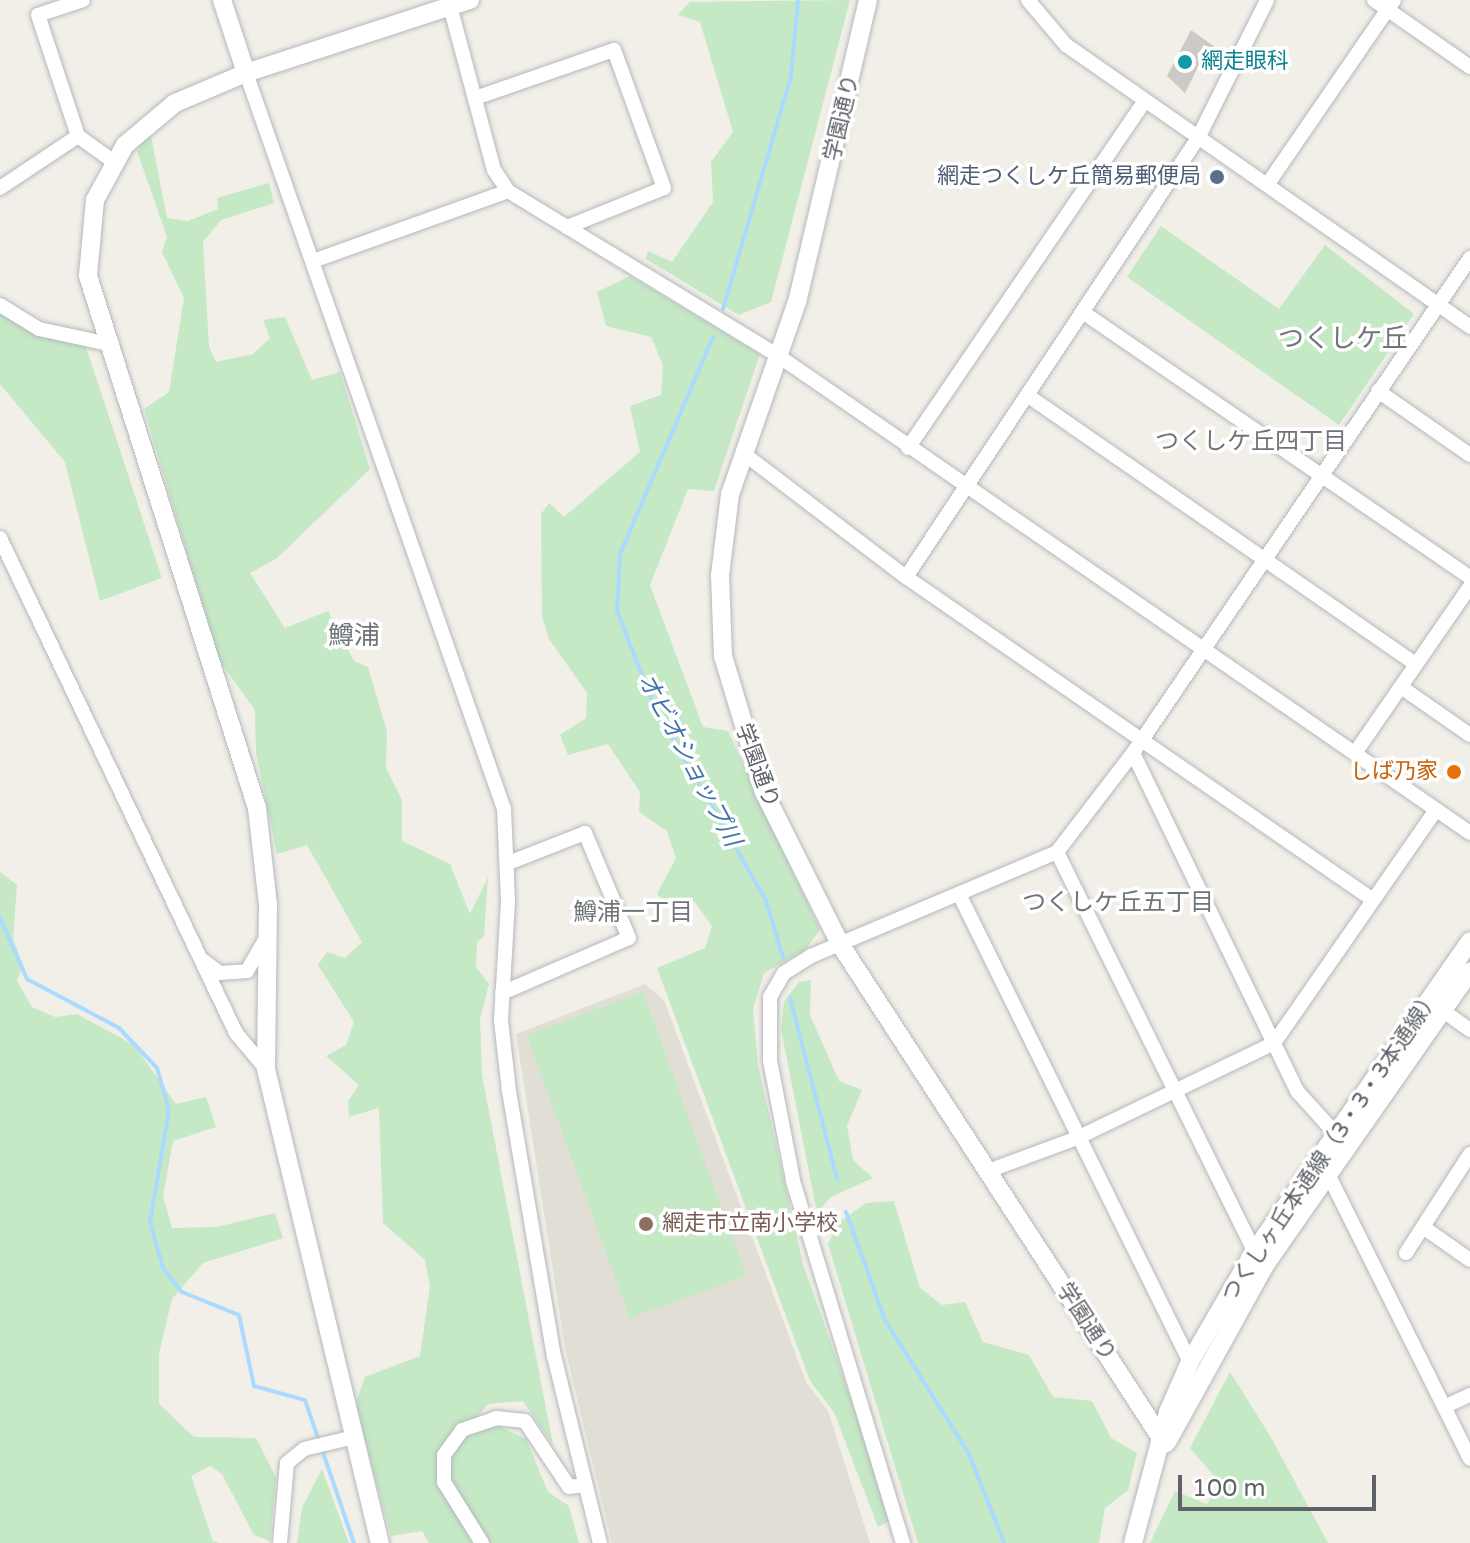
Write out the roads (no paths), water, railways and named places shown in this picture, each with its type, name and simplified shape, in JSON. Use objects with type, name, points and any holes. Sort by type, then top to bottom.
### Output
[{"type":"street","points":[[83,0],[38,15],[78,136],[114,162]]},
{"type":"street","points":[[222,0],[487,749],[504,809],[508,863],[502,993],[526,1206],[600,1543]]},
{"type":"street","points":[[380,1543],[266,1069],[268,936],[257,808],[104,343],[87,250],[95,200],[114,162],[156,115],[246,73],[470,0]]},
{"type":"street","name":"学園通り","points":[[868,0],[780,357],[743,453],[722,536],[723,656],[764,792],[840,944],[1165,1444]]},
{"type":"street","points":[[1028,0],[1066,45],[1470,327]]},
{"type":"street","points":[[906,577],[1198,138],[1267,0]]},
{"type":"street","points":[[1374,0],[1391,5],[1470,67]]},
{"type":"street","points":[[1267,185],[1391,5]]},
{"type":"street","points":[[450,6],[494,170],[508,191],[780,357],[965,488],[1200,645],[1470,833]]},
{"type":"street","points":[[475,98],[614,50],[664,188],[567,227]]},
{"type":"street","points":[[908,448],[1145,101]]},
{"type":"street","points":[[2,184],[78,136]]},
{"type":"street","points":[[313,261],[508,191]]},
{"type":"street","points":[[903,1543],[811,1249],[766,1026],[770,997],[784,973],[840,944],[960,896],[1057,852],[1133,753],[1200,645],[1470,258]]},
{"type":"street","points":[[0,305],[39,329],[104,343]]},
{"type":"street","points":[[1084,313],[1470,577]]},
{"type":"street","points":[[1378,391],[1470,455]]},
{"type":"street","points":[[1027,395],[1416,664]]},
{"type":"street","points":[[743,453],[906,577],[1373,900]]},
{"type":"street","points":[[0,538],[236,1033],[266,1069]]},
{"type":"street","points":[[1355,753],[1470,586]]},
{"type":"street","points":[[1401,687],[1470,735]]},
{"type":"street","points":[[1133,753],[1305,1106],[1341,1141]]},
{"type":"street","points":[[988,1171],[1077,1138],[1274,1043],[1436,810]]},
{"type":"street","points":[[502,993],[629,938],[585,833],[508,863]]},
{"type":"street","points":[[1057,852],[1172,1092],[1259,1260]]},
{"type":"street","points":[[960,896],[1190,1362]]},
{"type":"street","points":[[204,961],[220,973],[247,971],[268,936]]},
{"type":"street","name":"つくしヶ丘本通線（3・3・3本通線）","points":[[1165,1444],[1168,1412],[1190,1362],[1323,1165],[1436,1006],[1470,941]]},
{"type":"street","name":"つくしヶ丘本通線（3・3・3本通線）","points":[[1436,1006],[1470,971]]},
{"type":"street","points":[[1436,1006],[1470,1030]]},
{"type":"street","points":[[1406,1253],[1470,1154]]},
{"type":"street","points":[[1323,1165],[1470,1459]]},
{"type":"street","points":[[1423,1227],[1470,1260]]},
{"type":"street","name":"つくしヶ丘本通線（3・3・3本通線）","points":[[1133,1543],[1165,1444],[1259,1260]]},
{"type":"street","points":[[1446,1406],[1470,1395]]},
{"type":"street","points":[[482,1543],[444,1482],[444,1455],[462,1430],[496,1418],[525,1421],[569,1487],[585,1485]]},
{"type":"street","points":[[280,1543],[281,1483],[287,1463],[304,1449],[354,1437]]},
{"type":"waterway","name":"オビオショップ川","points":[[723,309],[791,76],[798,0]]},
{"type":"waterway","name":"オビオショップ川","points":[[713,337],[620,554],[617,611],[654,706],[766,901],[783,957]]},
{"type":"waterway","points":[[0,918],[27,979],[119,1028],[157,1068],[169,1110],[150,1222],[163,1268],[182,1292],[239,1315],[254,1386],[305,1400],[354,1543]]},
{"type":"waterway","name":"オビオショップ川","points":[[790,998],[837,1178]]},
{"type":"waterway","name":"オビオショップ川","points":[[846,1212],[885,1320],[969,1454],[1004,1543]]},
{"type":"place","name":"網走眼科","points":[[1185,62]]},
{"type":"place","name":"網走つくしケ丘簡易郵便局","points":[[1217,177]]},
{"type":"place","name":"しば乃家","points":[[1454,772]]},
{"type":"place","name":"網走市立南小学校","points":[[646,1224]]},
{"type":"district","name":"つくしケ丘","points":[[1343,339]]},
{"type":"district","name":"つくしケ丘四丁目","points":[[1251,442]]},
{"type":"district","name":"鱒浦","points":[[354,636]]},
{"type":"district","name":"つくしケ丘五丁目","points":[[1118,903]]},
{"type":"district","name":"鱒浦一丁目","points":[[633,913]]}]
